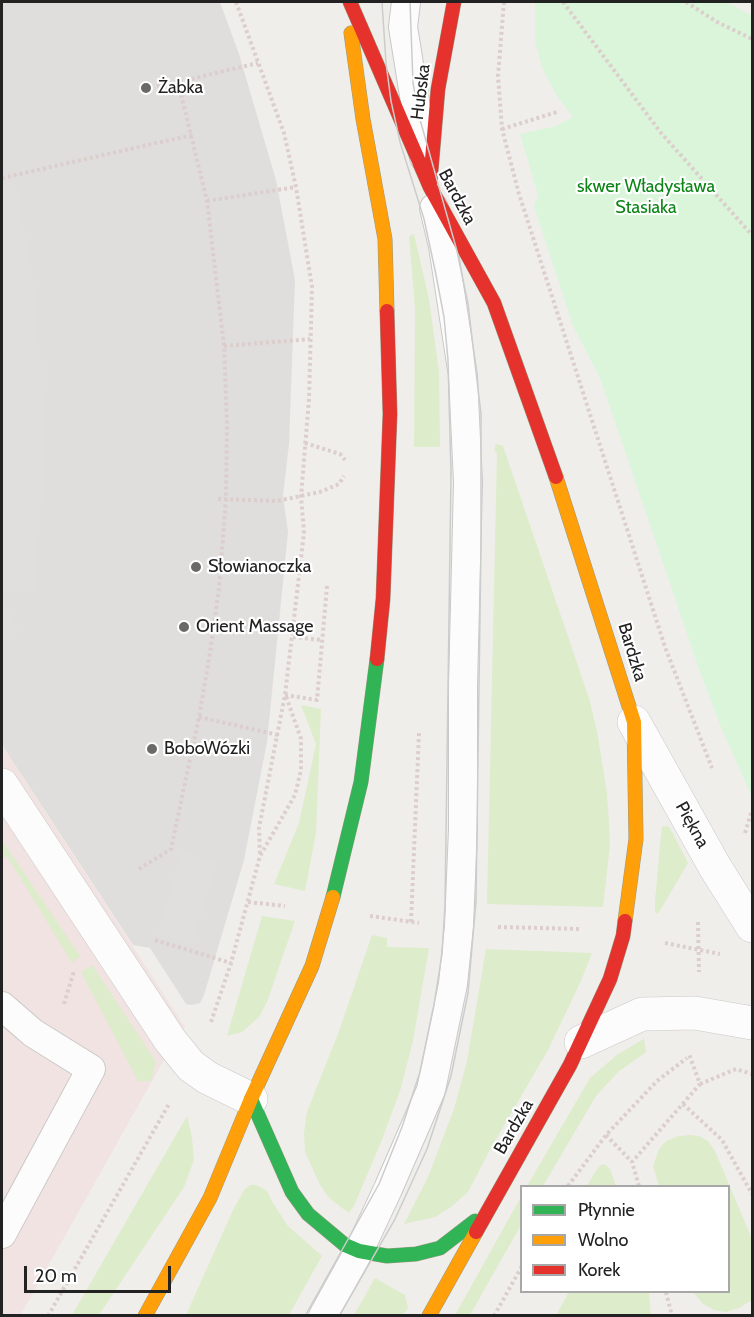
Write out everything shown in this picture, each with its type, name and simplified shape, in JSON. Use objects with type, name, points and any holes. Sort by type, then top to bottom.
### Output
[{"type":"street","name":"Bardzka","points":[[348,2],[429,187],[494,303],[562,493],[634,722],[636,839],[623,936],[610,979],[570,1065],[429,1316]]},
{"type":"street","name":"Bardzka","points":[[145,1316],[210,1198],[251,1099],[312,966],[329,911],[361,783],[383,599],[390,414],[385,239],[363,119],[348,2]]},
{"type":"street","name":"Hubska","points":[[429,187],[438,89],[454,2]]},
{"type":"street","name":"Piękna","points":[[634,722],[715,867],[753,926]]},
{"type":"street","points":[[2,785],[170,1040],[191,1065],[208,1078],[251,1099],[292,1192],[308,1214],[329,1234],[359,1251],[387,1256],[416,1254],[440,1248],[456,1238],[488,1210]]},
{"type":"street","points":[[581,1042],[642,1014],[695,1013],[753,1023]]},
{"type":"lane","points":[[322,1316],[359,1251],[430,1090],[453,984],[459,926],[468,482],[463,376],[443,246],[429,187],[403,27],[406,2]]},
{"type":"lane","points":[[2,1006],[33,1033],[91,1069],[2,1234]]},
{"type":"path","points":[[236,2],[284,133],[296,187],[312,287],[301,496],[304,533],[285,695],[259,828],[260,856]]},
{"type":"path","points":[[504,2],[498,76],[502,129],[519,194],[665,647],[715,775]]},
{"type":"path","points":[[562,2],[661,133],[753,235]]},
{"type":"path","points":[[686,2],[717,22],[753,39]]},
{"type":"path","points":[[157,86],[258,63]]},
{"type":"path","points":[[139,869],[171,849],[199,717],[219,588],[226,499],[227,424],[224,346],[207,201],[178,82]]},
{"type":"path","points":[[502,129],[556,112]]},
{"type":"path","points":[[2,178],[192,135]]},
{"type":"path","points":[[207,201],[296,187]]},
{"type":"path","points":[[224,346],[310,339]]},
{"type":"path","points":[[218,499],[278,501],[320,492],[339,484],[350,467],[340,454],[305,443]]},
{"type":"path","points":[[285,695],[317,700],[327,586]]},
{"type":"path","points":[[293,637],[322,640]]},
{"type":"path","points":[[48,1316],[206,1036],[231,963],[260,856],[295,795],[302,770],[301,740],[285,695]]},
{"type":"path","points":[[199,717],[278,735]]},
{"type":"path","points":[[741,840],[753,810]]},
{"type":"path","points":[[376,917],[423,923]]},
{"type":"path","points":[[698,917],[699,980]]},
{"type":"path","points":[[488,926],[589,930]]},
{"type":"path","points":[[108,946],[140,942],[147,937],[231,963]]},
{"type":"path","points":[[659,942],[726,955]]},
{"type":"path","points":[[569,1185],[606,1135],[657,1081],[689,1054],[700,1084]]},
{"type":"path","points":[[632,1162],[700,1084],[736,1069],[753,1074]]},
{"type":"path","points":[[683,1104],[722,1140],[753,1194]]},
{"type":"path","points":[[606,1135],[632,1162],[639,1185]]},
{"type":"path","points":[[494,1316],[520,1270]]},
{"type":"path","points":[[666,1293],[672,1316]]},
{"type":"shaded area","points":[[2,2],[220,2],[239,54],[276,180],[295,280],[289,444],[283,496],[288,532],[267,742],[244,860],[204,995],[200,1003],[192,1005],[186,1004],[150,948],[133,945],[2,745]]},
{"type":"shaded area","points":[[15,181],[32,272],[41,367],[43,481],[34,592],[2,591],[2,533],[6,479],[5,369],[2,333],[2,184]]},
{"type":"shaded area","points":[[2,601],[20,629],[2,640]]},
{"type":"shaded area","points":[[2,745],[185,1027],[161,1065],[20,1316],[2,1315]]},
{"type":"shaded area","points":[[182,852],[217,863],[192,945],[157,934]]},
{"type":"green space","name":"skwer Władysława Stasiaka","points":[[535,2],[727,2],[752,16],[752,797],[720,725],[699,669],[600,378],[573,326],[534,206],[538,195],[520,134],[556,126],[573,117],[557,96],[543,70],[535,42]]},
{"type":"green space","points":[[414,234],[429,299],[439,372],[440,447],[414,447],[415,308],[409,236]]},
{"type":"green space","points":[[496,444],[503,446],[589,698],[597,731],[607,793],[610,846],[603,907],[487,904],[497,453],[494,450]]},
{"type":"green space","points":[[301,705],[321,709],[316,833],[305,891],[274,884],[299,823],[316,744]]},
{"type":"green space","points":[[667,826],[688,863],[658,914],[655,912],[655,901],[660,844],[662,827]]},
{"type":"green space","points":[[2,840],[80,956],[72,963],[7,856],[2,859]]},
{"type":"green space","points":[[262,916],[295,921],[267,1002],[259,1017],[242,1032],[227,1036]]},
{"type":"green space","points":[[372,935],[387,938],[387,947],[429,948],[413,1041],[400,1091],[381,1142],[349,1213],[330,1199],[320,1185],[305,1152],[304,1133],[307,1112],[339,1031]]},
{"type":"green space","points":[[486,949],[592,953],[548,1050],[468,1192],[435,1217],[404,1224],[428,1177],[454,1109],[467,1061]]},
{"type":"green space","points":[[92,965],[156,1062],[151,1081],[138,1081],[81,972]]},
{"type":"green space","points":[[644,1039],[646,1052],[618,1072],[596,1096],[544,1185],[528,1185],[590,1078],[618,1054]]},
{"type":"green space","points":[[187,1116],[194,1160],[184,1187],[99,1315],[72,1315]]},
{"type":"green space","points":[[679,1136],[699,1136],[708,1141],[715,1151],[729,1185],[659,1185],[653,1166],[659,1149],[666,1141]]},
{"type":"green space","points":[[602,1164],[606,1165],[610,1169],[616,1185],[588,1185]]},
{"type":"green space","points":[[250,1185],[257,1185],[267,1191],[288,1226],[322,1256],[289,1315],[186,1315],[233,1210],[244,1190]]},
{"type":"green space","points":[[730,1187],[752,1239],[752,1300],[739,1308],[726,1312],[714,1310],[703,1304],[694,1293],[730,1293]]},
{"type":"green space","points":[[520,1199],[520,1227],[470,1315],[455,1315]]},
{"type":"green space","points":[[375,1278],[405,1295],[408,1308],[403,1315],[354,1315]]},
{"type":"green space","points":[[568,1293],[649,1293],[651,1315],[556,1315]]},
{"type":"tram line","points":[[305,1316],[379,1184],[402,1127],[420,1072],[434,1005],[442,954],[445,906],[451,473],[448,360],[444,317],[424,219],[400,142],[391,101],[382,2]]},
{"type":"tram line","points":[[339,1316],[395,1219],[427,1149],[451,1076],[468,993],[476,901],[481,414],[468,304],[457,251],[419,116],[413,83],[410,2]]},
{"type":"traffic: fast","points":[[333,897],[361,782],[377,659]]},
{"type":"traffic: fast","points":[[251,1099],[292,1192],[308,1214],[345,1245],[359,1251],[387,1256],[416,1254],[440,1248],[475,1221]]},
{"type":"traffic: slow","points":[[351,33],[363,119],[385,239],[387,311]]},
{"type":"traffic: slow","points":[[556,477],[634,722],[636,839],[625,921]]},
{"type":"traffic: slow","points":[[145,1316],[210,1198],[251,1099],[312,966],[333,897]]},
{"type":"traffic: slow","points":[[429,1316],[476,1232]]},
{"type":"traffic: jam","points":[[350,2],[430,187],[494,303],[556,477]]},
{"type":"traffic: jam","points":[[430,183],[438,89],[454,2]]},
{"type":"traffic: jam","points":[[377,659],[383,599],[390,414],[387,311]]},
{"type":"traffic: jam","points":[[476,1232],[570,1065],[610,979],[623,936],[625,921]]},
{"type":"place","name":"Żabka","points":[[146,88]]},
{"type":"place","name":"Słowianoczka","points":[[196,567]]},
{"type":"place","name":"Orient Massage","points":[[184,627]]},
{"type":"place","name":"BoboWózki","points":[[152,749]]}]
